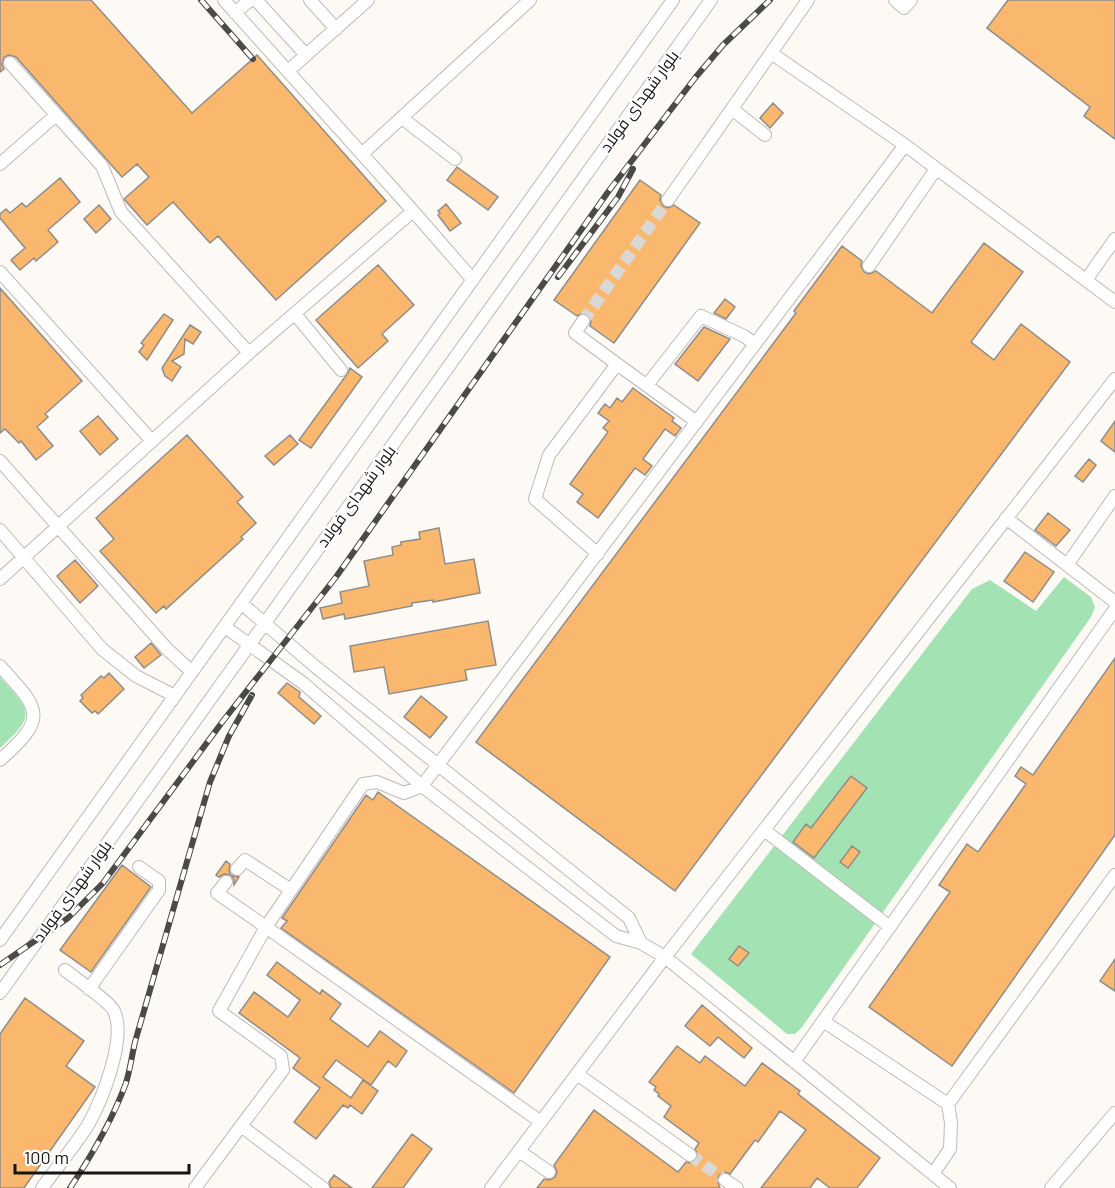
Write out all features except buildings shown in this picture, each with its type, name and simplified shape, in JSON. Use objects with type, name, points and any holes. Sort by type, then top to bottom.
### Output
[{"type":"street","points":[[224,0],[472,280]]},
{"type":"street","points":[[235,13],[249,0]]},
{"type":"street","points":[[256,0],[306,55]]},
{"type":"street","points":[[310,0],[336,29]]},
{"type":"street","points":[[288,71],[368,0]]},
{"type":"street","points":[[362,154],[530,0]]},
{"type":"street","name":"بلوار شهدای فولاد","points":[[0,940],[674,0]]},
{"type":"street","name":"بلوار شهدای فولاد","points":[[0,993],[711,0]]},
{"type":"street","points":[[668,201],[808,0]]},
{"type":"street","points":[[895,0],[904,8],[911,0]]},
{"type":"street","points":[[771,53],[905,145],[1115,302]]},
{"type":"street","points":[[10,63],[102,166],[121,212],[249,353]]},
{"type":"street","points":[[732,109],[765,135]]},
{"type":"street","points":[[0,164],[56,115]]},
{"type":"street","points":[[402,118],[455,159]]},
{"type":"street","points":[[195,1188],[283,1070],[281,1056],[219,1011],[266,927],[363,784],[377,782],[404,793],[422,786],[905,145]]},
{"type":"street","points":[[869,266],[936,169]]},
{"type":"street","points":[[0,579],[249,353],[413,211]]},
{"type":"street","points":[[1086,280],[1115,239]]},
{"type":"street","points":[[0,272],[152,441]]},
{"type":"street","points":[[295,314],[341,370]]},
{"type":"street","points":[[647,385],[701,316],[744,336],[755,344]]},
{"type":"street","points":[[583,321],[575,333],[697,422]]},
{"type":"street","points":[[598,554],[535,499],[549,455],[617,364]]},
{"type":"street","points":[[491,1188],[665,957],[1115,379]]},
{"type":"street","points":[[0,461],[167,649],[192,672]]},
{"type":"street","points":[[1067,565],[1115,496]]},
{"type":"street","points":[[1006,518],[1115,602]]},
{"type":"street","points":[[0,530],[102,649],[135,676],[175,696]]},
{"type":"street","points":[[241,603],[317,668],[629,918],[641,943]]},
{"type":"street","points":[[794,1062],[1115,609]]},
{"type":"street","points":[[225,627],[303,683],[422,786],[616,936],[641,943],[665,957],[950,1188]]},
{"type":"street","points":[[0,666],[30,698],[34,713],[32,726],[22,741],[0,760]]},
{"type":"street","points":[[764,830],[890,927]]},
{"type":"street","points":[[237,869],[245,860],[291,890]]},
{"type":"street","points":[[89,989],[159,890],[159,881],[139,867]]},
{"type":"street","points":[[933,1174],[950,1149],[951,1123],[948,1104],[1115,875]]},
{"type":"street","points":[[226,882],[217,893],[541,1122]]},
{"type":"street","points":[[42,1188],[88,1124],[104,1089],[116,1051],[118,1021],[113,1008],[65,970]]},
{"type":"street","points":[[823,1021],[948,1104]]},
{"type":"street","points":[[577,1074],[690,1155]]},
{"type":"street","points":[[1051,1188],[1115,1113]]},
{"type":"street","points":[[241,1126],[323,1188]]},
{"type":"street","points":[[519,1151],[549,1172]]},
{"type":"street","points":[[726,1180],[737,1188]]},
{"type":"green space","points":[[1064,577],[1091,597],[1095,607],[1091,617],[802,1027],[795,1034],[787,1034],[691,954],[972,589],[990,580],[1036,611]]},
{"type":"green space","points":[[0,677],[18,698],[26,712],[25,720],[20,727],[0,748]]},
{"type":"tunnel","points":[[583,321],[668,200]]},
{"type":"tunnel","points":[[690,1155],[725,1180]]},
{"type":"railway","points":[[201,0],[253,59]]},
{"type":"railway","points":[[0,965],[68,918],[103,883],[223,721],[336,577],[608,192],[695,78],[723,45],[770,0]]},
{"type":"railway","points":[[558,277],[618,197],[633,169]]},
{"type":"railway","points":[[70,1188],[101,1137],[126,1083],[135,1042],[210,782],[229,736],[252,695]]}]
